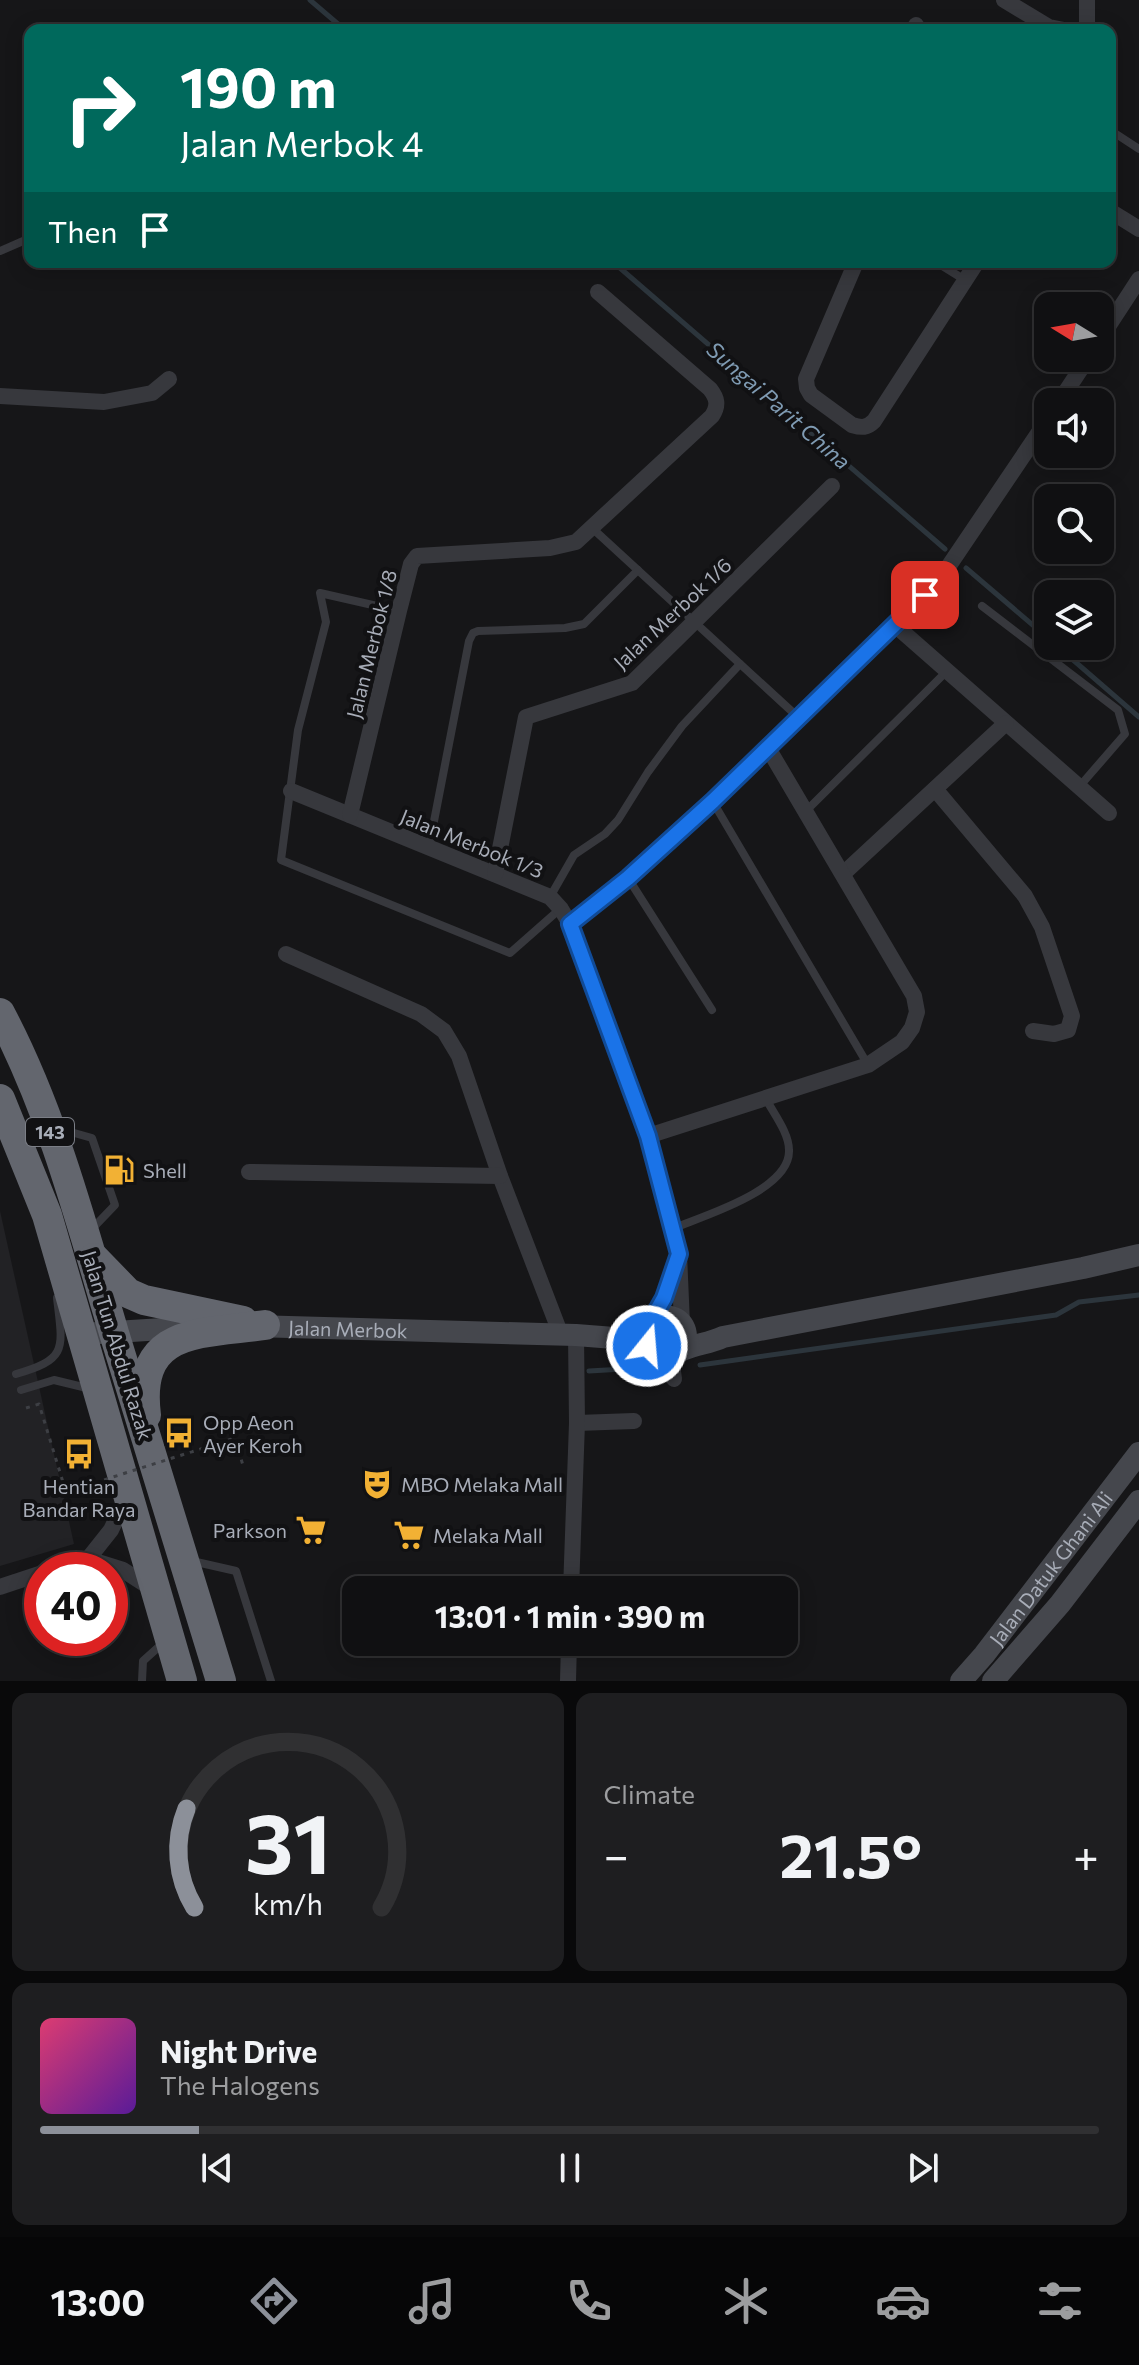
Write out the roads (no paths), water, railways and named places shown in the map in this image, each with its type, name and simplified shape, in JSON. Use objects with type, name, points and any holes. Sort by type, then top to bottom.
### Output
[{"type":"highway","name":"Jalan Tun Abdul Razak","points":[[0,1013],[48,1125],[221,1681]]},
{"type":"highway","name":"Jalan Tun Abdul Razak","points":[[0,1099],[47,1215],[182,1681]]},
{"type":"highway","points":[[87,1245],[128,1293],[144,1300],[265,1325]]},
{"type":"highway","points":[[150,1451],[144,1405],[146,1382],[152,1362],[164,1347],[178,1338],[265,1325]]},
{"type":"street","points":[[1004,0],[1044,24]]},
{"type":"street","points":[[1087,0],[1087,24]]},
{"type":"street","points":[[1116,215],[1139,229]]},
{"type":"street","points":[[853,268],[806,379],[811,395],[852,425],[860,427],[868,427],[874,421],[973,268]]},
{"type":"street","points":[[1114,317],[1139,279]]},
{"type":"street","name":"Jalan Merbok 1/8","points":[[350,815],[411,564],[417,556],[564,546],[576,542],[712,416],[717,402],[710,389],[598,292]]},
{"type":"street","points":[[0,396],[104,402],[152,393],[169,379]]},
{"type":"street","points":[[679,1347],[679,1254],[674,1228],[648,1136],[560,910],[628,878],[896,626],[940,579],[1034,440]]},
{"type":"street","name":"Jalan Merbok 1/6","points":[[495,874],[526,717],[632,683],[832,486]]},
{"type":"street","points":[[896,626],[1109,813]]},
{"type":"street","points":[[844,873],[1006,723]]},
{"type":"street","points":[[648,1136],[868,1065],[888,1055],[902,1042],[912,1028],[917,1012],[914,996],[768,748]]},
{"type":"street","points":[[935,789],[1025,896],[1042,927],[1072,1016],[1068,1030],[1054,1034],[1033,1031]]},
{"type":"street","name":"Jalan Merbok 1/3","points":[[291,791],[495,874],[560,910]]},
{"type":"street","points":[[286,954],[421,1014],[444,1031],[459,1056],[500,1176],[568,1335],[577,1423],[572,1576]]},
{"type":"street","points":[[249,1172],[500,1176]]},
{"type":"street","points":[[679,1254],[649,1332],[658,1356],[679,1347],[707,1344],[723,1337],[1138,1256]]},
{"type":"street","points":[[649,1332],[658,1317],[671,1316],[679,1347]]},
{"type":"street","name":"Jalan Merbok","points":[[83,1334],[265,1325],[614,1338],[649,1332]]},
{"type":"street","points":[[577,1423],[634,1421]]},
{"type":"street","name":"Jalan Datuk Ghani Ali","points":[[961,1681],[1139,1453]]},
{"type":"street","points":[[94,1552],[111,1530],[127,1496]]},
{"type":"street","name":"Jalan Datuk Ghani Ali","points":[[993,1681],[1060,1604],[1139,1501]]},
{"type":"street","points":[[128,1573],[156,1591]]},
{"type":"street","points":[[0,1587],[24,1579]]},
{"type":"street","points":[[568,1681],[569,1656]]},
{"type":"lane","points":[[1116,134],[1139,149]]},
{"type":"lane","points":[[0,251],[24,241]]},
{"type":"lane","points":[[946,268],[965,280]]},
{"type":"lane","points":[[591,527],[799,718]]},
{"type":"lane","points":[[429,847],[473,633],[565,628],[584,624],[638,570]]},
{"type":"lane","points":[[399,611],[320,593],[326,622],[298,730],[281,860],[510,953],[560,910],[574,855],[605,834],[618,820],[682,726],[740,664]]},
{"type":"lane","points":[[982,606],[1118,710],[1125,734],[1079,787]]},
{"type":"lane","points":[[807,810],[947,671]]},
{"type":"lane","points":[[713,801],[868,1065]]},
{"type":"lane","points":[[628,878],[712,1010]]},
{"type":"lane","points":[[674,1228],[764,1189],[787,1164],[790,1151],[787,1139],[766,1099]]},
{"type":"lane","points":[[47,1215],[54,1277]]},
{"type":"lane","points":[[16,1374],[50,1363],[57,1354],[60,1324],[56,1293]]},
{"type":"lane","points":[[21,1390],[54,1380],[99,1392]]},
{"type":"lane","points":[[184,1559],[236,1571],[271,1681]]},
{"type":"lane","points":[[142,1681],[143,1661],[170,1638]]},
{"type":"waterway","name":"Sungai Parit China","points":[[310,0],[338,24]]},
{"type":"waterway","name":"Sungai Parit China","points":[[620,268],[945,549]]},
{"type":"waterway","name":"Sungai Parit China","points":[[966,568],[1034,626]]},
{"type":"waterway","name":"Sungai Parit China","points":[[1073,660],[1139,717]]},
{"type":"waterway","points":[[700,1365],[1056,1315],[1079,1302],[1139,1295]]},
{"type":"waterway","points":[[589,1371],[658,1367]]},
{"type":"place","name":"Shell","points":[[119,1170]]},
{"type":"place","name":"Opp Aeon Ayer Keroh","points":[[179,1433]]},
{"type":"place","name":"Hentian Bandar Raya","points":[[79,1454]]},
{"type":"place","name":"MBO Melaka Mall","points":[[377,1484]]},
{"type":"place","name":"Parkson","points":[[311,1530]]},
{"type":"place","name":"Melaka Mall","points":[[409,1535]]}]
